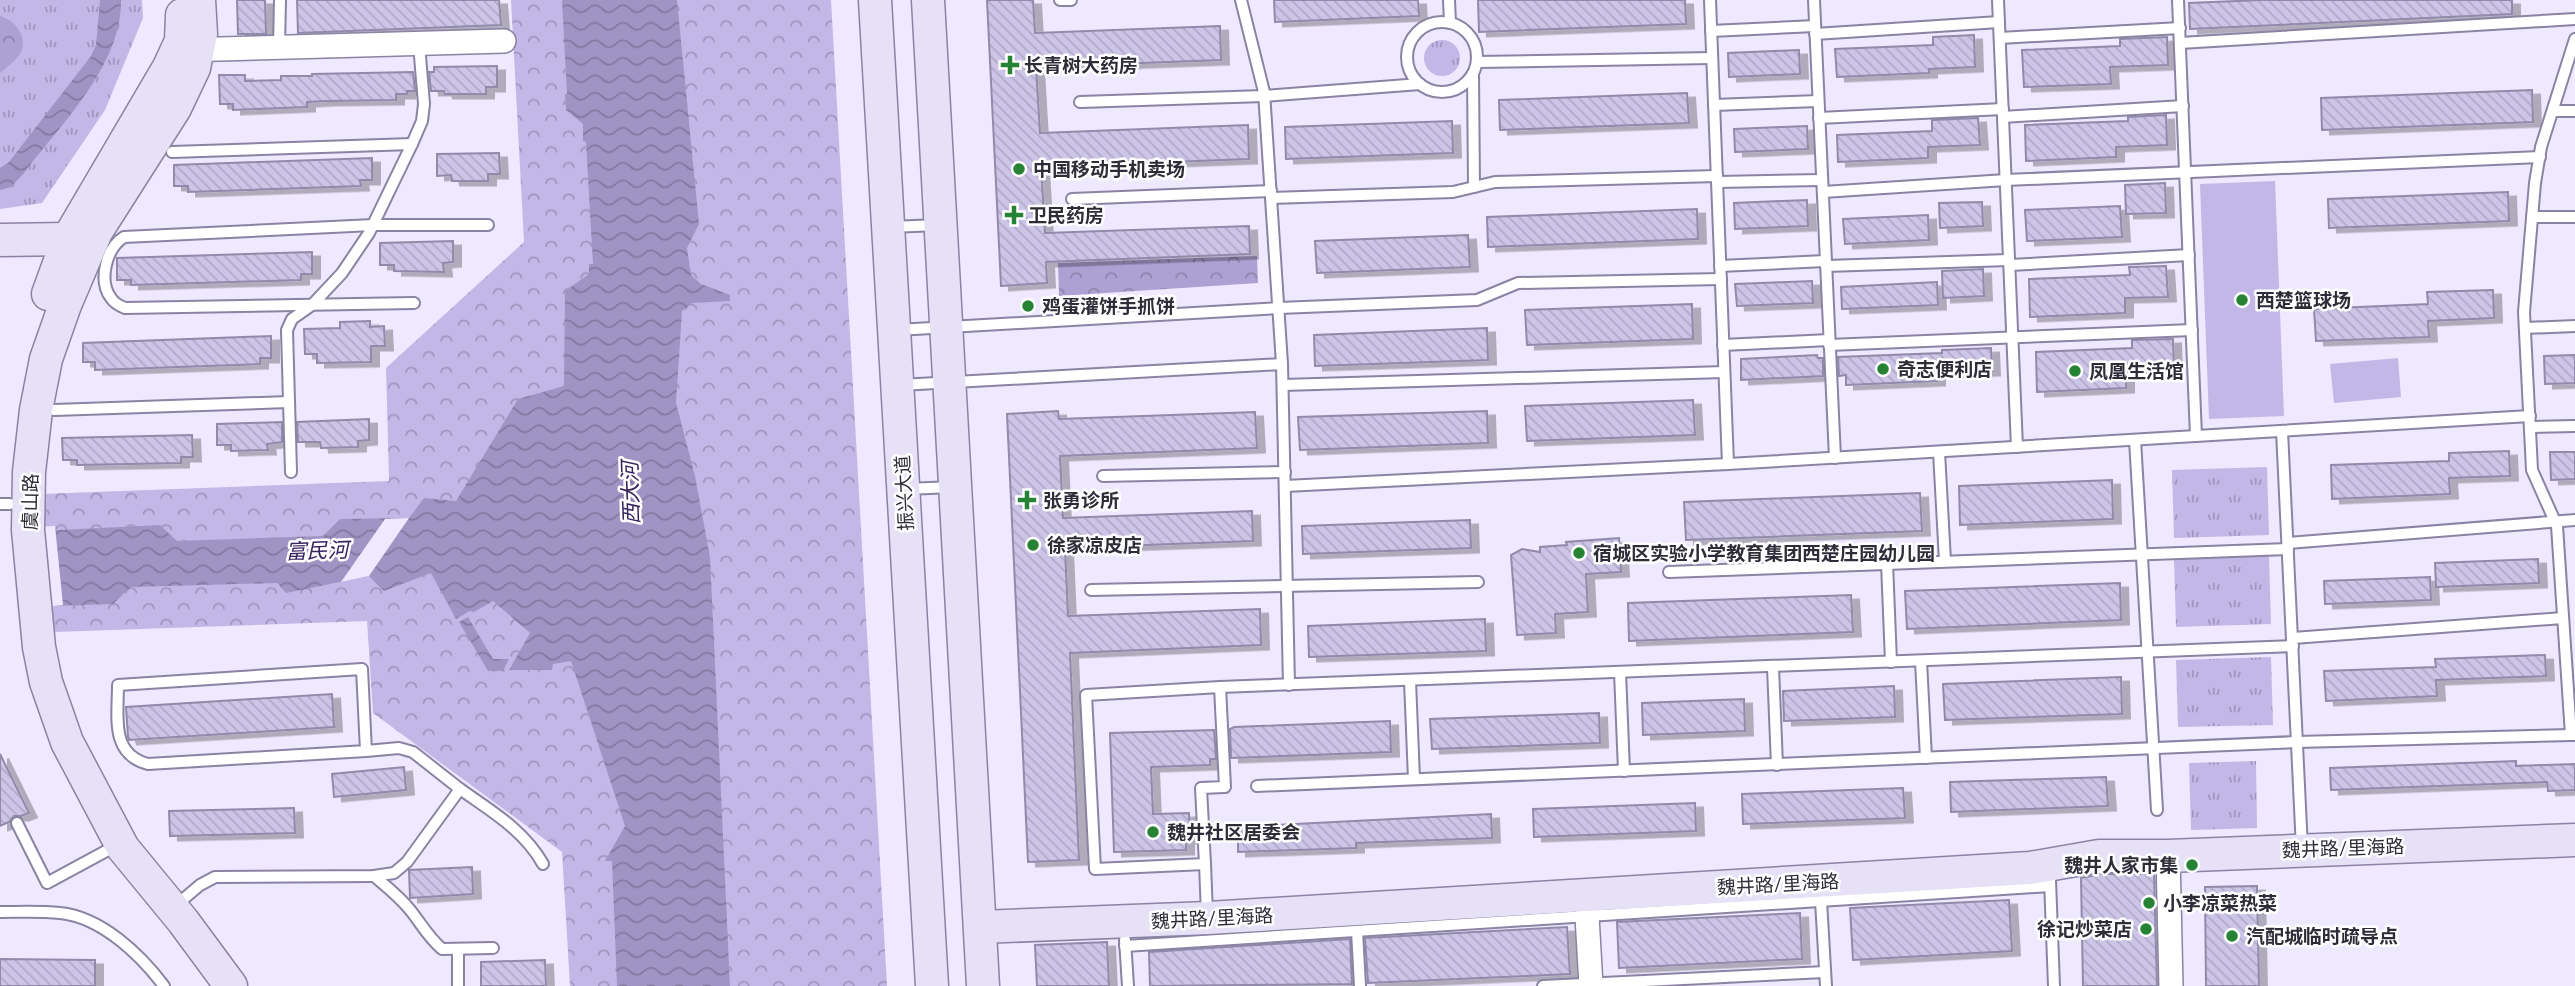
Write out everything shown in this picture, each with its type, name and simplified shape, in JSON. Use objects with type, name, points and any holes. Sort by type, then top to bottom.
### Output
[{"type":"street","name":"虞山路","points":[[12,517],[29,472],[36,410],[46,359],[65,305],[96,232],[175,108],[194,68],[181,41],[182,0]]},
{"type":"street","name":"虞山路","points":[[199,0],[201,34],[187,50],[68,239],[34,334],[21,390],[11,461],[12,517],[31,649],[33,692],[50,737],[97,834],[124,874],[166,913],[231,986]]},
{"type":"street","name":"振兴大道","points":[[875,0],[932,986]]},
{"type":"street","points":[[928,0],[984,986]]},
{"type":"street","points":[[187,50],[503,41]]},
{"type":"street","points":[[0,240],[68,239]]},
{"type":"street","name":"虞山路","points":[[31,649],[46,682],[66,742],[123,848],[212,986]]},
{"type":"street","name":"魏井路/里海路","points":[[981,927],[1125,934],[1208,918],[2031,869],[2050,876],[2099,856],[2168,856],[2575,840]]},
{"type":"street","points":[[2168,856],[2171,986]]},
{"type":"street","points":[[1587,916],[1591,985]]},
{"type":"lane","points":[[279,47],[280,0]]},
{"type":"lane","points":[[1060,0],[1071,0]]},
{"type":"lane","points":[[1241,0],[1264,96],[1279,309],[1289,685]]},
{"type":"lane","points":[[1450,0],[1450,23]]},
{"type":"lane","points":[[1710,0],[1728,464]]},
{"type":"lane","points":[[1814,0],[1835,458]]},
{"type":"lane","points":[[1998,0],[2017,447]]},
{"type":"lane","points":[[2178,0],[2196,436]]},
{"type":"lane","points":[[2180,43],[2575,19]]},
{"type":"lane","points":[[1712,30],[1815,30],[1999,22]]},
{"type":"lane","points":[[1474,187],[1475,68],[1477,51],[1465,30],[1450,23],[1432,23],[1413,37],[1407,59],[1409,70],[1420,84],[1434,91],[1457,89],[1475,68],[1712,58]]},
{"type":"lane","points":[[2000,38],[2180,28]]},
{"type":"lane","points":[[1257,786],[2297,742],[2573,735],[2569,631],[2563,618],[2556,521],[2532,470],[2524,312],[2540,157],[2575,39]]},
{"type":"lane","points":[[291,472],[287,330],[292,319],[312,305],[342,273],[373,225],[412,144],[422,121],[424,104],[419,44]]},
{"type":"lane","points":[[1080,102],[1264,96],[1420,84]]},
{"type":"lane","points":[[1714,105],[1818,101]]},
{"type":"lane","points":[[1819,118],[2183,106]]},
{"type":"lane","points":[[2553,111],[2575,111]]},
{"type":"lane","points":[[172,152],[412,144]]},
{"type":"lane","points":[[1072,199],[1453,192],[1495,182],[1717,179],[1822,186],[2540,157]]},
{"type":"lane","points":[[2532,217],[2575,216]]},
{"type":"lane","points":[[414,303],[125,309],[115,303],[107,290],[107,258],[110,249],[124,237],[373,225],[488,225]]},
{"type":"lane","points":[[888,227],[941,225]]},
{"type":"lane","points":[[1720,266],[2010,263],[2189,255]]},
{"type":"lane","points":[[894,330],[1477,300],[1518,284],[1721,279]]},
{"type":"lane","points":[[2525,328],[2575,326]]},
{"type":"lane","points":[[1723,345],[2013,338],[2192,330]]},
{"type":"lane","points":[[897,385],[1282,364]]},
{"type":"lane","points":[[1283,385],[1724,372]]},
{"type":"lane","points":[[54,410],[289,402]]},
{"type":"lane","points":[[1285,486],[1728,464],[2282,431],[2530,422],[2575,426]]},
{"type":"lane","points":[[2282,431],[2302,849]]},
{"type":"lane","points":[[2135,440],[2157,810]]},
{"type":"lane","points":[[1939,452],[1945,561]]},
{"type":"lane","points":[[1103,476],[1285,472]]},
{"type":"lane","points":[[903,489],[956,487]]},
{"type":"lane","points":[[1670,572],[2288,546],[2575,520]]},
{"type":"lane","points":[[1887,564],[1891,662]]},
{"type":"lane","points":[[1091,590],[1478,582]]},
{"type":"lane","points":[[1205,864],[1095,869],[1086,695],[2146,652],[2563,618]]},
{"type":"lane","points":[[1921,661],[1926,758]]},
{"type":"lane","points":[[1773,667],[1777,765]]},
{"type":"lane","points":[[366,751],[362,669],[118,685],[121,742],[127,754],[137,761],[148,764],[366,751],[399,748],[413,752],[524,837],[543,864]]},
{"type":"lane","points":[[1620,672],[1624,771]]},
{"type":"lane","points":[[1410,681],[1413,779]]},
{"type":"lane","points":[[1208,918],[1201,788],[1225,787],[1220,688]]},
{"type":"lane","points":[[166,913],[200,885],[215,877],[374,876],[394,873],[407,862],[460,789]]},
{"type":"lane","points":[[17,823],[47,883],[108,850]]},
{"type":"lane","points":[[374,876],[412,912],[432,941],[442,949],[493,948]]},
{"type":"lane","points":[[1128,986],[1125,934],[1357,931],[1821,901],[2050,876],[2054,986]]},
{"type":"lane","points":[[1821,901],[1826,986]]},
{"type":"lane","points":[[0,912],[61,913],[94,924],[140,959],[164,986]]},
{"type":"lane","points":[[1357,931],[1360,986]]},
{"type":"lane","points":[[458,949],[458,986]]},
{"type":"lane","points":[[1544,986],[1825,972]]},
{"type":"green space","points":[[0,0],[142,0],[143,18],[105,110],[42,203],[0,209]]},
{"type":"green space","points":[[511,0],[831,0],[887,986],[570,986],[562,852],[373,713],[367,621],[54,632],[49,606],[41,494],[389,481],[386,368],[524,242]]},
{"type":"green space","points":[[0,16],[19,30],[23,46],[19,55],[0,73]]},
{"type":"green space","points":[[1442,40],[1455,45],[1460,58],[1455,71],[1442,76],[1429,71],[1424,58],[1429,45]]},
{"type":"green space","name":"西楚篮球场","points":[[2275,181],[2284,416],[2209,419],[2200,184]]},
{"type":"green space","points":[[1257,256],[1258,283],[1059,296],[1058,263]]},
{"type":"green space","points":[[2398,358],[2401,397],[2334,403],[2330,364]]},
{"type":"green space","points":[[2267,467],[2269,535],[2174,538],[2172,470]]},
{"type":"green space","points":[[2269,556],[2271,624],[2176,627],[2174,559]]},
{"type":"green space","points":[[2271,657],[2273,725],[2178,727],[2176,660]]},
{"type":"green space","points":[[2256,761],[2257,828],[2191,830],[2189,763]]},
{"type":"water","points":[[100,0],[121,0],[119,24],[101,70],[72,113],[24,173],[11,187],[0,190],[0,168],[9,162],[91,56],[96,45]]},
{"type":"water","points":[[562,0],[677,0],[699,224],[687,248],[691,275],[701,284],[730,295],[730,301],[692,303],[682,311],[676,403],[695,476],[710,557],[730,986],[617,986],[612,861],[605,861],[625,826],[571,661],[553,664],[552,670],[509,670],[530,633],[493,601],[456,619],[431,573],[384,591],[369,576],[286,593],[277,583],[131,587],[113,604],[49,606],[0,533],[160,525],[177,541],[323,536],[340,519],[409,518],[424,498],[456,501],[518,399],[564,386],[565,291],[589,274],[589,264],[593,264],[583,124],[566,110]]},
{"type":"water","points":[[468,617],[493,659],[509,659],[503,671],[488,671],[459,622]]},
{"type":"pier","points":[[409,518],[369,576],[341,582],[385,519]]},
{"type":"pier","points":[[55,526],[63,605],[45,607],[45,599],[0,601],[0,529]]},
{"type":"building","points":[[237,0],[265,0],[266,34],[238,34]]},
{"type":"building","points":[[297,0],[499,0],[501,25],[298,33]]},
{"type":"building","points":[[987,0],[1033,0],[1035,33],[1220,26],[1221,60],[1036,67],[1040,133],[1248,125],[1249,159],[1041,167],[1045,233],[1249,226],[1250,254],[1046,262],[1047,283],[1001,286]]},
{"type":"building","points":[[1274,0],[1418,0],[1419,16],[1275,22]]},
{"type":"building","points":[[1478,0],[1685,0],[1686,24],[1479,32]]},
{"type":"building","points":[[2261,0],[2512,0],[2512,14],[2190,29],[2189,3]]},
{"type":"building","points":[[1974,35],[1975,67],[1929,69],[1929,73],[1837,77],[1835,49],[1933,45],[1933,37]]},
{"type":"building","points":[[2167,37],[2168,65],[2110,67],[2111,84],[2024,87],[2022,50],[2120,46],[2120,39]]},
{"type":"building","points":[[1799,50],[1800,74],[1729,77],[1728,53]]},
{"type":"building","points":[[497,66],[497,87],[486,87],[486,94],[445,94],[444,91],[431,91],[429,72],[434,72],[434,67]]},
{"type":"building","points":[[413,72],[415,91],[396,94],[396,100],[307,102],[307,107],[233,110],[233,104],[220,104],[219,75],[245,75],[245,81],[281,80],[281,76],[312,74]]},
{"type":"building","points":[[2532,90],[2533,122],[2322,130],[2321,98]]},
{"type":"building","points":[[1687,93],[1689,123],[1500,130],[1499,100]]},
{"type":"building","points":[[2166,115],[2167,145],[2116,147],[2116,157],[2026,161],[2025,125],[2128,121],[2128,117]]},
{"type":"building","points":[[1978,118],[1980,145],[1928,147],[1928,158],[1838,162],[1837,135],[1932,131],[1932,120]]},
{"type":"building","points":[[1452,121],[1453,153],[1286,159],[1285,127]]},
{"type":"building","points":[[1807,126],[1808,149],[1735,152],[1734,129]]},
{"type":"building","points":[[499,153],[500,174],[488,174],[488,181],[452,181],[451,175],[437,176],[437,154]]},
{"type":"building","points":[[372,158],[372,180],[360,180],[361,186],[188,192],[188,186],[174,186],[174,165]]},
{"type":"building","points":[[2165,183],[2166,213],[2126,214],[2125,185]]},
{"type":"building","points":[[2508,192],[2509,221],[2329,228],[2328,199]]},
{"type":"building","points":[[1807,200],[1808,226],[1735,229],[1734,203]]},
{"type":"building","points":[[1982,202],[1983,226],[1940,228],[1939,203]]},
{"type":"building","points":[[2120,206],[2122,237],[2027,241],[2025,210]]},
{"type":"building","points":[[1697,209],[1698,239],[1488,247],[1487,217]]},
{"type":"building","points":[[1928,215],[1929,240],[1845,244],[1843,219]]},
{"type":"building","points":[[1468,235],[1470,267],[1317,273],[1315,241]]},
{"type":"building","points":[[453,241],[453,262],[443,263],[444,272],[394,271],[394,265],[380,265],[380,243]]},
{"type":"building","points":[[312,252],[312,274],[301,274],[301,280],[131,285],[131,280],[117,280],[117,258]]},
{"type":"building","points":[[2166,266],[2168,297],[2125,298],[2125,313],[2030,317],[2029,279],[2130,275],[2129,267]]},
{"type":"building","points":[[1983,269],[1984,296],[1943,298],[1942,271]]},
{"type":"building","points":[[1812,281],[1813,303],[1737,306],[1735,284]]},
{"type":"building","points":[[1937,282],[1938,305],[1842,309],[1841,287]]},
{"type":"building","points":[[2493,290],[2494,318],[2428,321],[2429,337],[2316,341],[2314,309],[2428,304],[2427,292]]},
{"type":"building","points":[[1692,304],[1693,339],[1527,345],[1525,310]]},
{"type":"building","points":[[370,321],[370,327],[384,326],[385,346],[371,346],[371,362],[317,363],[317,354],[305,354],[304,329],[340,328],[340,322]]},
{"type":"building","points":[[1487,328],[1488,360],[1315,366],[1314,335]]},
{"type":"building","points":[[271,336],[271,358],[260,358],[260,364],[95,370],[95,362],[83,362],[83,343]]},
{"type":"building","points":[[2173,339],[2174,368],[2126,370],[2126,388],[2037,392],[2036,352],[2132,348],[2132,340]]},
{"type":"building","points":[[1991,348],[1992,371],[1937,373],[1937,381],[1846,385],[1846,375],[1839,376],[1838,357],[1942,353],[1942,350]]},
{"type":"building","points":[[1817,355],[1818,358],[1823,358],[1823,376],[1741,380],[1741,359]]},
{"type":"building","points":[[2575,355],[2575,383],[2545,384],[2544,356]]},
{"type":"building","points":[[1693,400],[1695,435],[1527,441],[1525,406]]},
{"type":"building","points":[[1058,411],[1059,419],[1255,412],[1257,448],[1060,456],[1063,518],[1252,511],[1253,541],[1065,548],[1068,616],[1260,609],[1261,645],[1070,653],[1079,860],[1028,862],[1007,414]]},
{"type":"building","points":[[1487,411],[1488,443],[1300,450],[1298,417]]},
{"type":"building","points":[[369,419],[369,440],[358,441],[358,447],[321,448],[320,442],[298,442],[297,422]]},
{"type":"building","points":[[282,422],[282,442],[267,444],[268,450],[231,451],[231,445],[217,445],[217,424]]},
{"type":"building","points":[[192,435],[193,457],[181,457],[181,463],[77,465],[77,460],[63,460],[62,438]]},
{"type":"building","points":[[2509,451],[2510,476],[2449,478],[2450,494],[2332,499],[2331,465],[2449,461],[2449,453]]},
{"type":"building","points":[[2550,452],[2575,452],[2575,479],[2551,480]]},
{"type":"building","points":[[2112,480],[2113,519],[1960,525],[1959,486]]},
{"type":"building","points":[[1920,493],[1922,531],[1686,540],[1684,502]]},
{"type":"building","points":[[1470,520],[1471,548],[1303,554],[1302,526]]},
{"type":"building","points":[[1619,538],[1621,572],[1586,574],[1588,612],[1555,614],[1556,633],[1517,635],[1511,555],[1522,549],[1540,552],[1540,547],[1567,545],[1566,542]]},
{"type":"building","points":[[2538,559],[2539,583],[2436,587],[2435,563]]},
{"type":"building","points":[[2430,577],[2431,600],[2325,604],[2324,581]]},
{"type":"building","points":[[2120,583],[2121,620],[1907,629],[1905,591]]},
{"type":"building","points":[[1851,595],[1853,632],[1629,641],[1628,603]]},
{"type":"building","points":[[1485,619],[1486,651],[1309,657],[1308,626]]},
{"type":"building","points":[[2545,655],[2546,676],[2436,680],[2437,696],[2326,701],[2324,671],[2436,667],[2435,659]]},
{"type":"building","points":[[2121,677],[2122,714],[1945,720],[1943,684]]},
{"type":"building","points":[[1894,686],[1895,717],[1784,721],[1783,691]]},
{"type":"building","points":[[332,694],[334,727],[129,740],[128,737],[126,707]]},
{"type":"building","points":[[1744,699],[1745,731],[1643,735],[1642,703]]},
{"type":"building","points":[[1599,713],[1600,743],[1432,749],[1430,719]]},
{"type":"building","points":[[1390,721],[1391,752],[1231,758],[1230,729],[1234,727]]},
{"type":"building","points":[[1214,730],[1216,759],[1210,759],[1210,765],[1151,767],[1153,814],[1189,813],[1190,839],[1186,839],[1186,850],[1114,852],[1110,733]]},
{"type":"building","points":[[0,754],[29,813],[14,816],[0,826]]},
{"type":"building","points":[[2516,761],[2516,766],[2575,764],[2575,790],[2548,791],[2547,782],[2331,790],[2330,768]]},
{"type":"building","points":[[404,767],[406,790],[334,797],[332,774]]},
{"type":"building","points":[[2106,777],[2108,806],[1951,812],[1950,782]]},
{"type":"building","points":[[1903,788],[1905,818],[1743,824],[1742,794]]},
{"type":"building","points":[[1695,803],[1696,831],[1534,837],[1533,809]]},
{"type":"building","points":[[294,808],[295,833],[170,836],[169,811]]},
{"type":"building","points":[[1491,814],[1492,838],[1356,843],[1356,848],[1238,852],[1238,827]]},
{"type":"building","points":[[472,867],[473,894],[410,898],[409,870]]},
{"type":"building","points":[[2101,874],[2154,874],[2157,986],[2083,986],[2081,878]]},
{"type":"building","name":"汽配城临时疏导点","points":[[2257,886],[2259,986],[2206,986],[2205,887]]},
{"type":"building","points":[[2009,900],[2012,951],[1853,960],[1850,908]]},
{"type":"building","points":[[1800,913],[1802,959],[1619,968],[1617,922]]},
{"type":"building","points":[[1567,927],[1570,974],[1368,983],[1365,938]]},
{"type":"building","points":[[1350,939],[1352,984],[1150,986],[1149,952]]},
{"type":"building","points":[[1107,942],[1109,986],[1037,986],[1035,945]]},
{"type":"building","points":[[0,959],[95,960],[95,986],[0,986]]},
{"type":"building","points":[[545,960],[546,986],[481,986],[481,962]]},
{"type":"place","name":"长青树大药房","points":[[1010,65]]},
{"type":"place","name":"中国移动手机卖场","points":[[1019,169]]},
{"type":"place","name":"卫民药房","points":[[1014,215]]},
{"type":"place","name":"西楚篮球场","points":[[2242,300]]},
{"type":"place","name":"鸡蛋灌饼手抓饼","points":[[1028,306]]},
{"type":"place","name":"奇志便利店","points":[[1883,369]]},
{"type":"place","name":"凤凰生活馆","points":[[2075,371]]},
{"type":"place","name":"张勇诊所","points":[[1027,500]]},
{"type":"place","name":"徐家凉皮店","points":[[1033,545]]},
{"type":"place","name":"宿城区实验小学教育集团西楚庄园幼儿园","points":[[1579,553]]},
{"type":"place","name":"魏井社区居委会","points":[[1153,832]]},
{"type":"place","name":"魏井人家市集","points":[[2192,865]]},
{"type":"place","name":"小李凉菜热菜","points":[[2149,903]]},
{"type":"place","name":"徐记炒菜店","points":[[2146,929]]},
{"type":"place","name":"汽配城临时疏导点","points":[[2232,936]]},
{"type":"water label","name":"西大河","points":[[631,493]]},
{"type":"water label","name":"富民河","points":[[317,551]]}]
